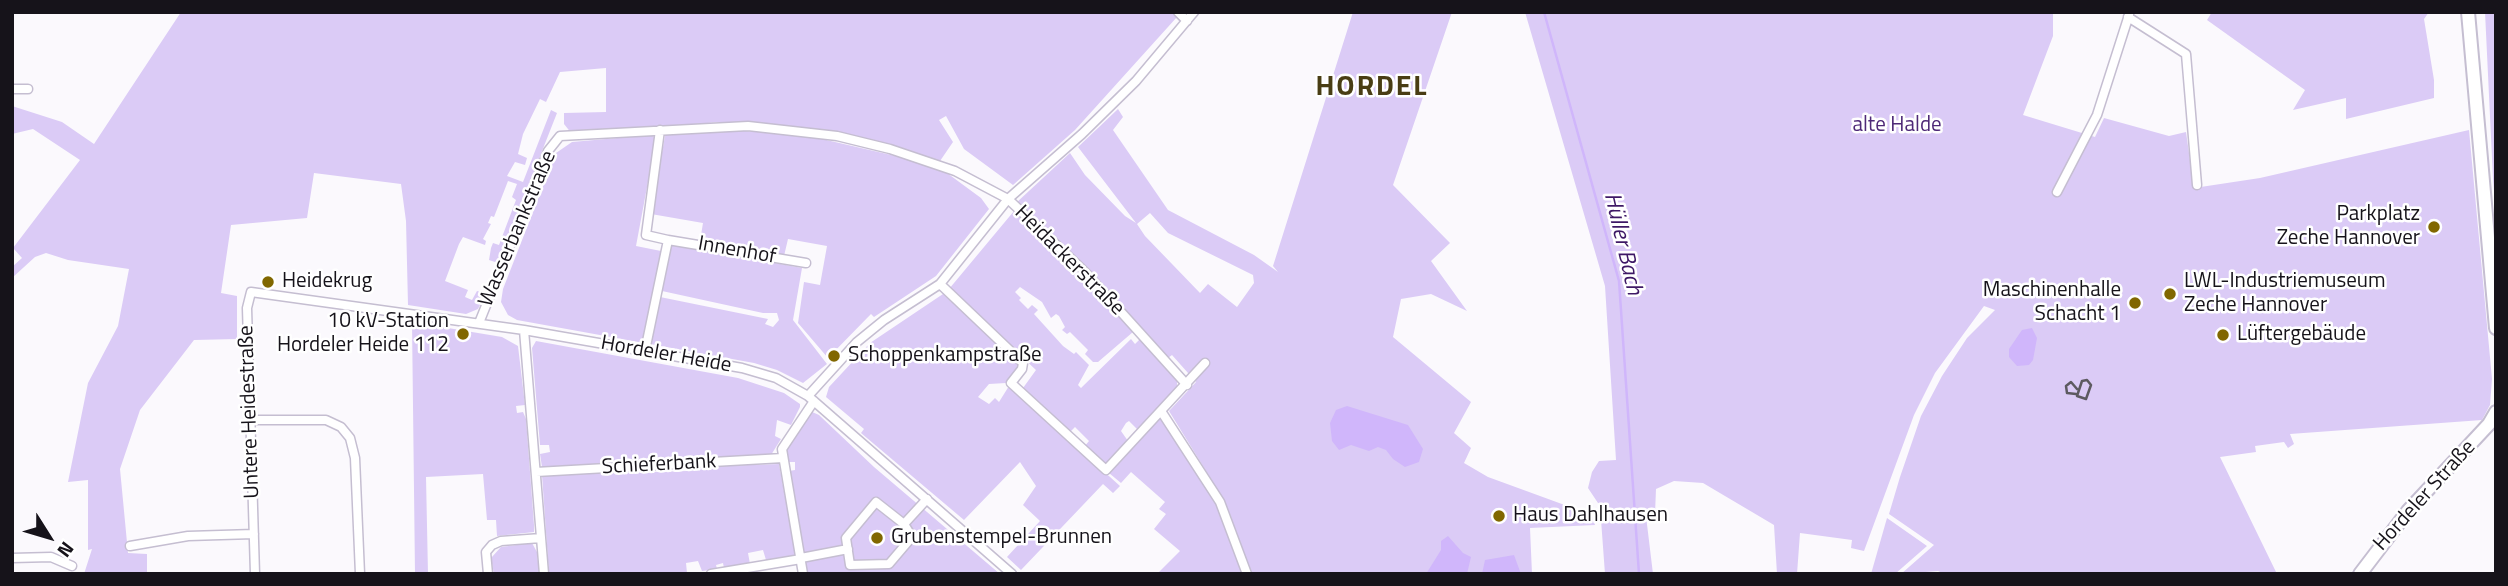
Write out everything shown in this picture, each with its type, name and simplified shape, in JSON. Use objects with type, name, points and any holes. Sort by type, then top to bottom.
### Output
[{"type":"street","points":[[1178,12],[1187,21]]},
{"type":"street","points":[[803,574],[782,449],[811,398],[857,342],[884,320],[940,284],[1008,199],[1082,134],[1136,81],[1194,12]]},
{"type":"street","points":[[2468,12],[2496,328]]},
{"type":"street","points":[[2057,192],[2097,116],[2129,15],[2186,54],[2197,185]]},
{"type":"street","points":[[12,89],[28,89]]},
{"type":"street","name":"Heidackerstraße","points":[[560,136],[748,126],[837,136],[955,171],[1008,199],[1084,271],[1187,385]]},
{"type":"street","name":"Innenhof","points":[[660,130],[646,235],[806,263]]},
{"type":"street","name":"Wasserbankstraße","points":[[479,323],[548,151],[560,136]]},
{"type":"street","name":"Innenhof","points":[[645,351],[668,240]]},
{"type":"street","points":[[940,284],[1023,363],[1022,369],[1011,383],[1106,470],[1205,363]]},
{"type":"street","name":"Hordeler Heide","points":[[251,292],[524,330],[758,372],[811,398],[1009,573]]},
{"type":"street","name":"Untere Heidestraße","points":[[251,292],[247,308],[255,574]]},
{"type":"street","points":[[524,330],[544,574]]},
{"type":"street","points":[[1161,411],[1220,502],[1247,574]]},
{"type":"street","name":"Hordeler Straße","points":[[2360,574],[2416,502],[2494,415]]},
{"type":"street","points":[[250,420],[326,420],[341,427],[350,438],[355,458],[360,574]]},
{"type":"street","name":"Schieferbank","points":[[536,472],[783,458]]},
{"type":"street","points":[[904,524],[927,499]]},
{"type":"street","points":[[876,502],[904,524],[912,537],[889,564],[850,565],[846,538],[876,502]]},
{"type":"street","points":[[130,546],[188,536],[254,534]]},
{"type":"street","points":[[488,574],[486,552],[492,545],[501,541],[541,538]]},
{"type":"street","points":[[711,574],[848,550]]},
{"type":"street","points":[[12,558],[51,557],[72,566]]},
{"type":"green space","points":[[181,12],[1172,12],[1177,17],[1075,130],[1013,185],[964,149],[946,116],[939,120],[953,142],[940,161],[838,132],[773,124],[720,122],[572,134],[564,124],[564,113],[606,112],[606,68],[560,72],[546,102],[540,99],[523,134],[518,154],[527,158],[525,165],[515,162],[507,176],[523,182],[551,110],[557,113],[498,263],[489,260],[491,248],[493,243],[499,245],[516,200],[512,197],[517,184],[508,181],[494,217],[491,216],[488,223],[491,224],[483,239],[486,241],[485,245],[463,237],[459,244],[445,281],[468,290],[465,297],[472,300],[477,291],[486,293],[478,309],[466,314],[408,305],[406,221],[401,184],[314,173],[307,218],[231,225],[221,293],[237,296],[237,339],[194,340],[140,410],[120,469],[128,553],[147,554],[147,572],[84,574],[92,549],[88,550],[88,480],[68,482],[88,383],[118,326],[129,269],[68,260],[46,253],[35,257],[12,278],[12,267],[22,258],[13,248],[80,160],[33,129],[12,134],[12,106],[62,122],[94,144]]},
{"type":"green space","points":[[1353,12],[1452,12],[1393,185],[1450,243],[1431,261],[1467,311],[1431,294],[1401,299],[1393,337],[1471,402],[1454,433],[1471,448],[1464,463],[1488,477],[1592,515],[1595,525],[1530,528],[1532,574],[1251,574],[1231,517],[1169,411],[1196,382],[1172,355],[1168,358],[1067,248],[1016,203],[1070,153],[1085,175],[1125,216],[1136,223],[1078,147],[1118,109],[1123,117],[1113,130],[1168,210],[1254,255],[1278,272],[1273,266]],"holes":[[[1150,213],[1168,233],[1253,275],[1254,283],[1237,307],[1208,284],[1200,293],[1145,236],[1137,224]]]},
{"type":"green space","name":"alte Halde","points":[[1525,12],[2053,12],[2053,36],[2023,115],[2095,137],[2104,118],[2169,136],[2186,132],[2194,188],[2260,178],[2469,130],[2492,379],[2490,405],[2482,420],[2290,434],[2294,444],[2288,448],[2284,442],[2255,446],[2256,452],[2220,457],[2277,574],[1945,574],[1938,571],[1901,574],[1934,545],[1889,514],[1900,477],[1921,416],[1942,376],[1967,338],[1995,310],[1984,306],[1935,373],[1914,415],[1864,551],[1851,548],[1852,540],[1800,533],[1797,574],[1777,574],[1774,525],[1703,483],[1674,481],[1656,489],[1655,514],[1646,516],[1653,574],[1605,574],[1600,506],[1588,488],[1592,472],[1599,461],[1616,460],[1605,286]]},
{"type":"green space","points":[[2212,12],[2429,12],[2424,19],[2434,80],[2434,98],[2346,119],[2346,98],[2293,110],[2305,90],[2207,20]]},
{"type":"green space","points":[[2485,12],[2496,12],[2496,215],[2493,179]]},
{"type":"green space","points":[[733,130],[809,136],[900,157],[947,173],[981,198],[989,209],[936,276],[874,317],[871,314],[828,358],[798,323],[804,282],[820,285],[827,246],[788,239],[784,256],[700,241],[703,223],[651,214],[665,136],[669,133]]},
{"type":"green space","points":[[651,135],[656,139],[636,246],[661,251],[644,343],[517,320],[508,315],[501,302],[503,289],[556,153],[572,142]]},
{"type":"green space","points":[[1014,211],[1070,263],[1133,332],[1098,362],[1093,362],[1085,354],[1088,350],[1070,332],[1067,334],[1062,330],[1065,327],[1059,316],[1056,314],[1051,318],[1042,302],[1020,287],[1015,292],[1021,298],[1019,300],[1028,309],[1032,305],[1038,310],[1034,314],[1063,346],[1074,354],[1076,352],[1089,365],[1078,385],[1081,388],[1131,339],[1135,344],[1140,339],[1177,381],[1177,388],[1138,430],[1129,421],[1126,423],[1121,431],[1128,441],[1106,463],[1084,447],[1089,441],[1075,427],[1070,432],[1023,388],[1036,370],[949,289]]},
{"type":"green space","points":[[672,244],[802,268],[793,320],[827,364],[803,383],[777,370],[754,363],[650,344],[660,297],[768,319],[765,324],[773,327],[779,320],[777,313],[763,313],[662,291]]},
{"type":"green space","points":[[943,294],[1019,365],[1006,383],[989,384],[978,397],[989,404],[995,398],[999,402],[1009,386],[1120,486],[1113,493],[1103,484],[1021,570],[1007,557],[1040,521],[1023,505],[1036,486],[1020,462],[964,520],[861,433],[864,429],[826,397],[829,387],[870,343]]},
{"type":"green space","points":[[412,322],[502,337],[518,346],[525,405],[516,406],[517,413],[523,412],[526,419],[534,525],[534,532],[497,536],[496,520],[487,520],[483,474],[426,477],[428,574],[415,574]]},
{"type":"green space","points":[[536,341],[738,378],[784,393],[800,404],[800,407],[791,425],[777,420],[775,436],[781,439],[771,455],[610,461],[609,465],[542,467],[540,454],[550,452],[549,445],[540,445],[532,348]]},
{"type":"green space","points":[[810,411],[819,415],[874,467],[1000,574],[807,574],[789,471],[795,470],[795,462],[786,462],[785,449]]},
{"type":"green space","points":[[1161,417],[1210,491],[1223,517],[1244,574],[1157,574],[1180,551],[1154,529],[1166,514],[1159,509],[1165,502],[1131,472],[1121,483],[1109,473]]},
{"type":"green space","points":[[779,464],[796,557],[766,560],[763,550],[748,553],[750,564],[724,568],[723,563],[716,565],[717,569],[702,571],[698,561],[686,563],[687,573],[681,574],[549,574],[542,475],[687,471],[688,467]]},
{"type":"green space","points":[[1887,518],[1927,546],[1895,574],[1871,574]]},
{"type":"green space","points":[[532,543],[537,552],[539,574],[494,574],[491,558],[501,547]]},
{"type":"shaded area","points":[[2032,328],[2037,338],[2033,360],[2029,365],[2017,366],[2009,357],[2009,349],[2022,330]]},
{"type":"shaded area","points":[[1347,406],[1408,425],[1423,449],[1419,462],[1405,467],[1386,450],[1378,447],[1369,451],[1351,445],[1339,450],[1332,441],[1330,423],[1336,410]]},
{"type":"shaded area","points":[[1448,536],[1463,553],[1471,557],[1467,574],[1426,574],[1441,550],[1441,541]]},
{"type":"shaded area","points":[[1514,555],[1521,574],[1482,574],[1485,560]]},
{"type":"waterway","name":"Hüller Bach","points":[[1544,12],[1619,281],[1639,574]]},
{"type":"railway","points":[[2087,380],[2091,385],[2086,399],[2083,398],[2077,396],[2082,381],[2087,380]]},
{"type":"railway","points":[[2076,394],[2067,393],[2066,386],[2071,382],[2077,389]]},
{"type":"place","name":"Parkplatz Zeche Hannover","points":[[2434,227]]},
{"type":"place","name":"Heidekrug","points":[[268,282]]},
{"type":"place","name":"LWL-Industriemuseum Zeche Hannover","points":[[2170,294]]},
{"type":"place","name":"Maschinenhalle Schacht 1","points":[[2135,303]]},
{"type":"place","name":"10 kV-Station Hordeler Heide 112","points":[[463,334]]},
{"type":"place","name":"Lüftergebäude","points":[[2223,335]]},
{"type":"place","name":"Schoppenkampstraße","points":[[834,356]]},
{"type":"place","name":"Haus Dahlhausen","points":[[1499,516]]},
{"type":"place","name":"Grubenstempel-Brunnen","points":[[877,538]]},
{"type":"district","name":"HORDEL","points":[[1372,88]]}]
